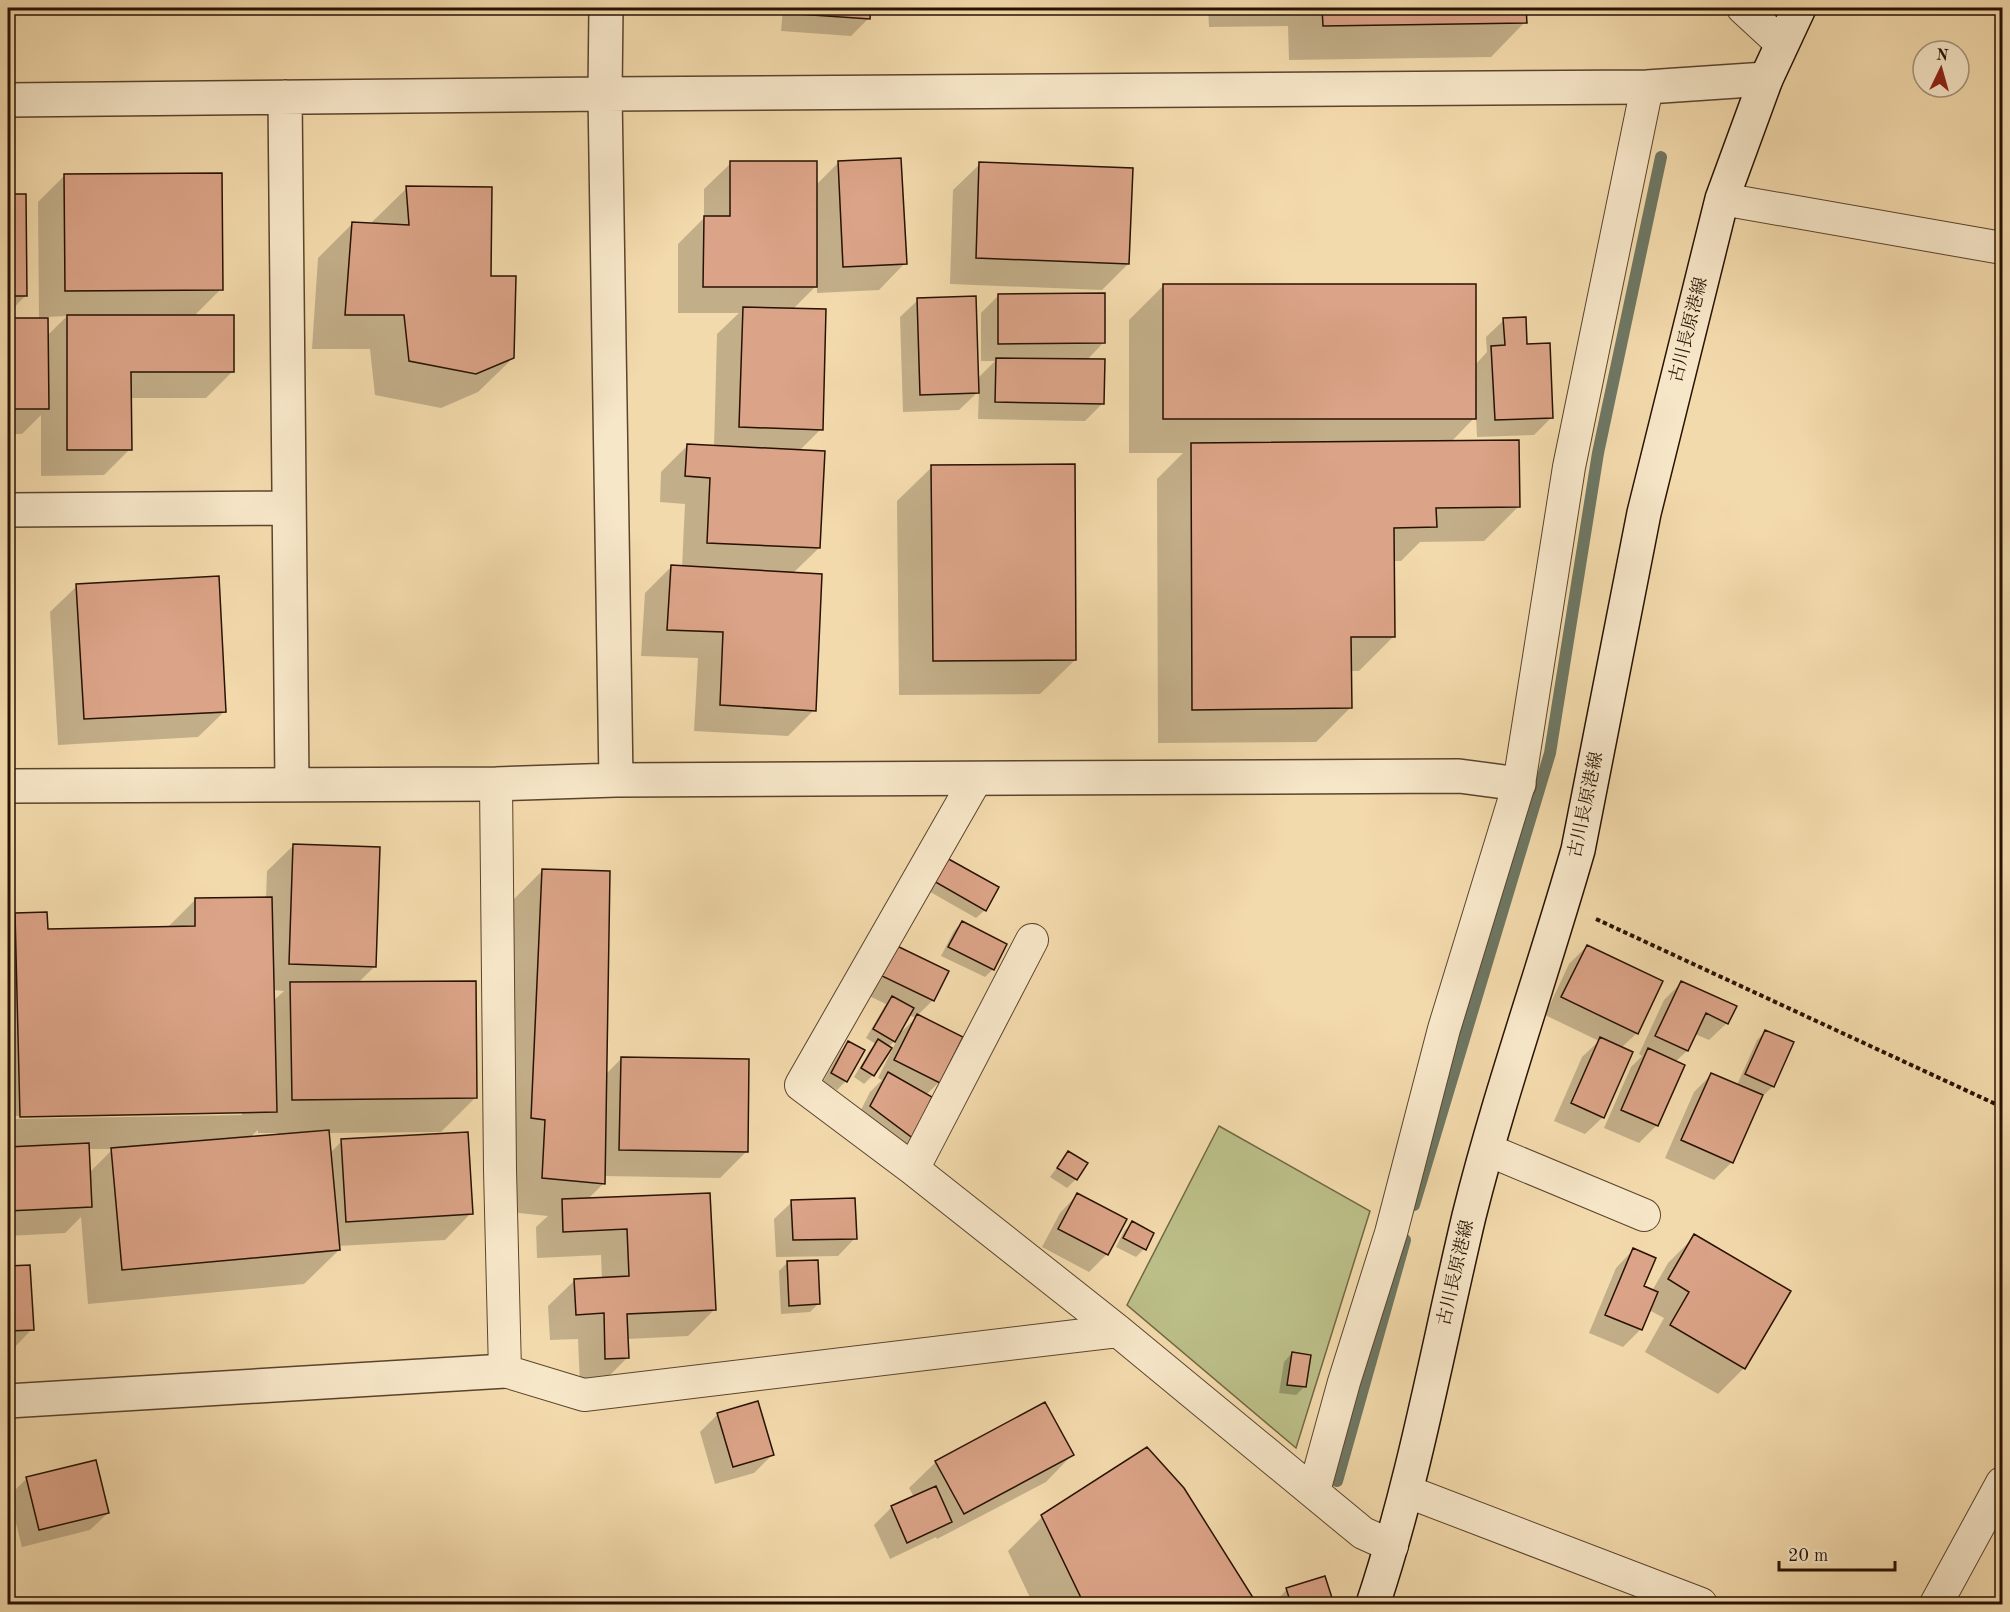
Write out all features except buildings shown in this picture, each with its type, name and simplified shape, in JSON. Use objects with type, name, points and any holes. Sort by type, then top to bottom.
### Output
[{"type":"street","points":[[606,8],[605,93],[616,780]]},
{"type":"street","points":[[1743,8],[1782,44]]},
{"type":"street","name":"古川長原港線","points":[[1373,1605],[1392,1546],[1406,1491],[1470,1214],[1514,1055],[1578,850],[1647,501],[1722,199],[1766,79],[1799,8]]},
{"type":"street","points":[[8,100],[605,93],[1647,87],[1766,79]]},
{"type":"street","points":[[1314,1491],[1344,1382],[1391,1233],[1444,1029],[1519,784],[1569,467],[1647,87]]},
{"type":"street","points":[[285,97],[292,784]]},
{"type":"street","points":[[1722,199],[2002,248]]},
{"type":"street","points":[[8,510],[289,508]]},
{"type":"street","points":[[8,786],[496,784],[616,780],[1459,776],[1519,784]]},
{"type":"street","points":[[976,779],[801,1085],[913,1169],[1118,1331],[1362,1533],[1392,1546]]},
{"type":"street","points":[[496,784],[500,1170],[505,1371]]},
{"type":"street","points":[[913,1169],[1032,940]]},
{"type":"street","points":[[1488,1150],[1644,1215]]},
{"type":"street","points":[[8,1401],[505,1371],[584,1395],[1118,1331]]},
{"type":"street","points":[[1936,1605],[2002,1483]]},
{"type":"street","points":[[1406,1491],[1701,1605]]},
{"type":"path","points":[[1562,904],[2002,1107]]},
{"type":"green space","points":[[1219,1126],[1370,1211],[1296,1448],[1127,1305]]},
{"type":"waterway","points":[[1414,1205],[1550,753],[1598,453],[1661,157]]},
{"type":"waterway","points":[[1337,1481],[1405,1240]]}]
